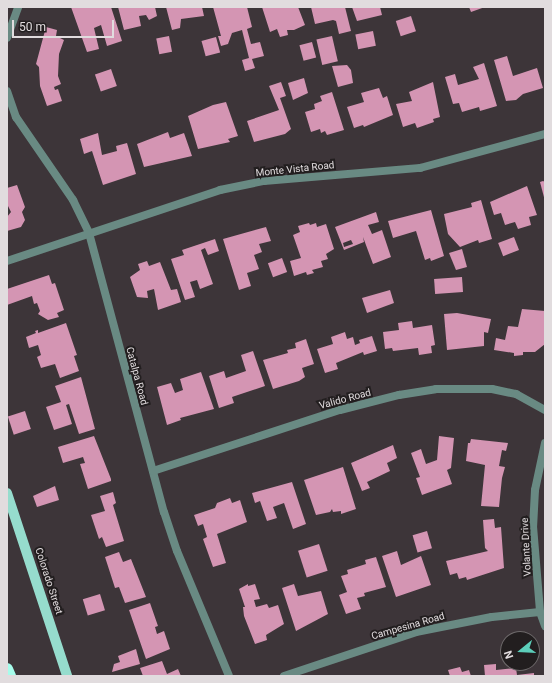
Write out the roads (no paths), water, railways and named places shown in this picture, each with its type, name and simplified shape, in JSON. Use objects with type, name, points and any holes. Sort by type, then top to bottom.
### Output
[{"type":"highway","points":[[7,669],[10,676]]},
{"type":"main road","name":"Colorado Street","points":[[7,493],[67,676]]},
{"type":"street","points":[[7,38],[18,7]]},
{"type":"street","name":"Catalpa Road","points":[[7,91],[16,117],[73,200],[89,233],[153,471],[177,551],[229,676]]},
{"type":"street","name":"Monte Vista Road","points":[[7,261],[220,190],[264,181],[420,168],[545,134]]},
{"type":"street","name":"Valido Road","points":[[153,471],[340,410],[399,395],[436,389],[492,389],[516,394],[545,410]]},
{"type":"street","name":"Volante Drive","points":[[545,443],[535,490],[533,526],[540,612],[545,626]]},
{"type":"street","name":"Campesina Road","points":[[284,676],[416,632],[492,616],[540,612]]}]
